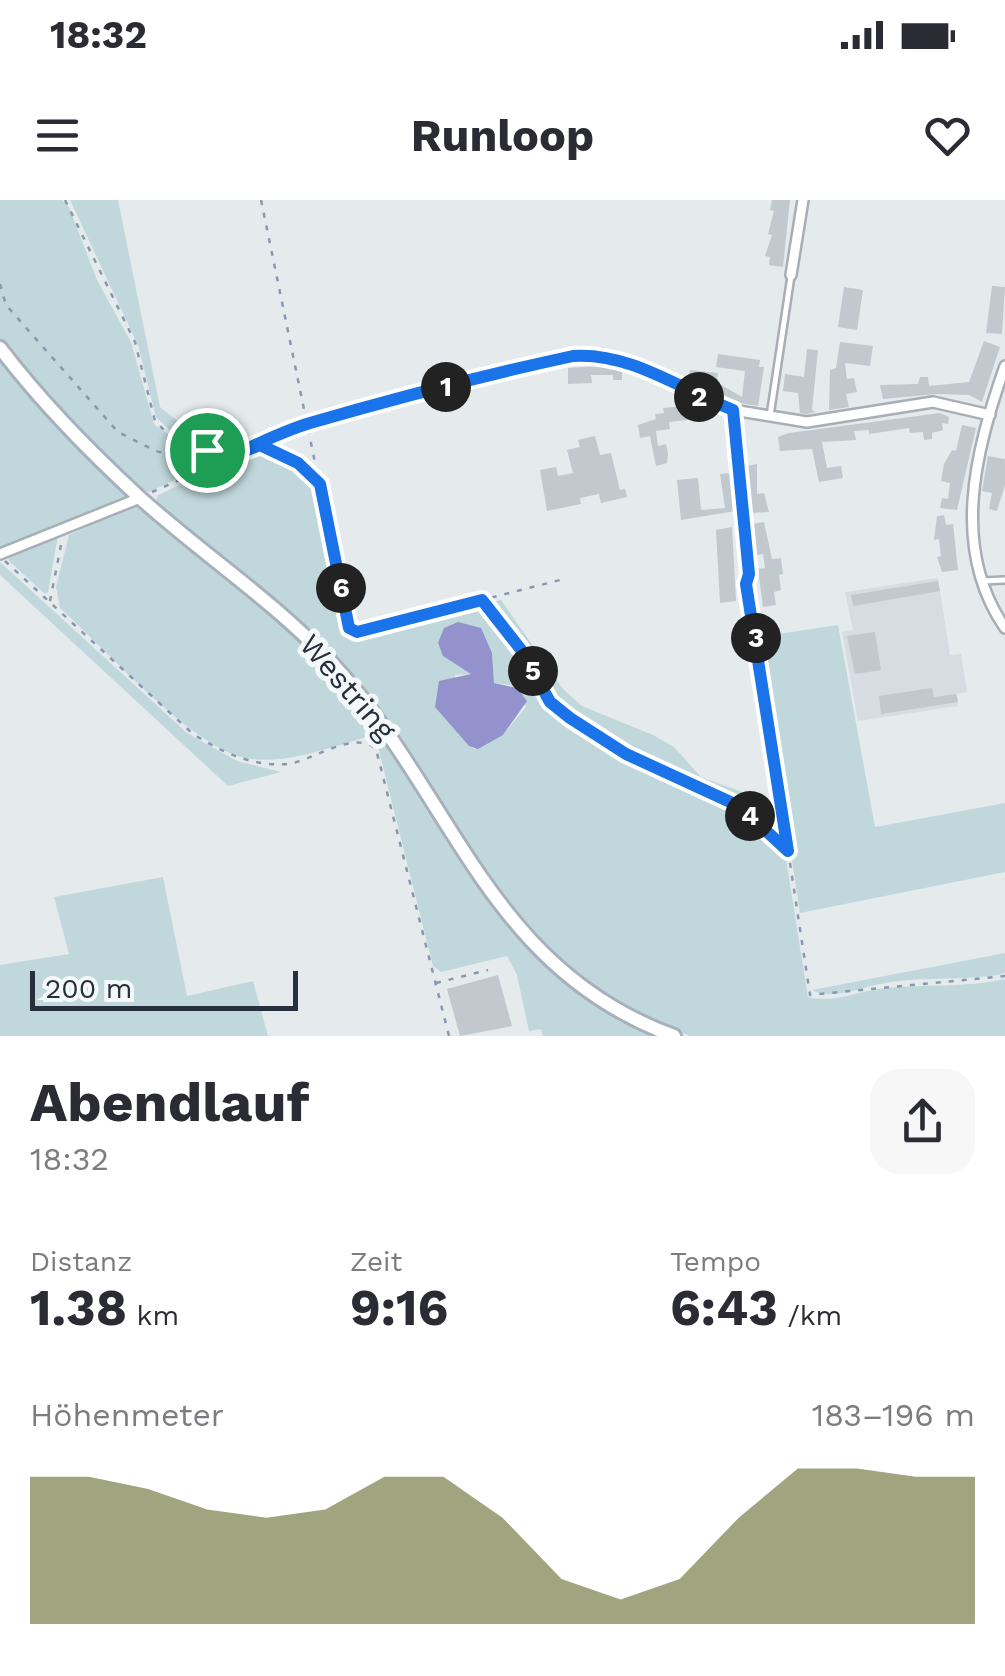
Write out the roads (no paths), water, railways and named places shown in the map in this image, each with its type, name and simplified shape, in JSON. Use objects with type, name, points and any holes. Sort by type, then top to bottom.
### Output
[{"type":"main road","name":"Westring","points":[[0,348],[48,405],[140,498],[280,612],[344,677],[388,730],[481,881],[532,946],[594,996],[674,1036]]},
{"type":"street","points":[[791,275],[803,200]]},
{"type":"street","points":[[519,367],[601,354],[628,361],[733,410],[808,422],[933,402],[990,416]]},
{"type":"street","points":[[1005,366],[990,416],[971,513],[972,554],[979,581],[1005,628]]},
{"type":"street","points":[[733,410],[749,574],[746,584]]},
{"type":"street","points":[[0,555],[140,498]]},
{"type":"lane","points":[[770,416],[791,275]]},
{"type":"lane","points":[[979,581],[1005,580]]},
{"type":"water","points":[[458,622],[481,628],[492,653],[494,683],[517,688],[527,701],[503,735],[478,749],[469,746],[435,707],[439,681],[471,674],[443,656],[438,643],[444,628]]}]
